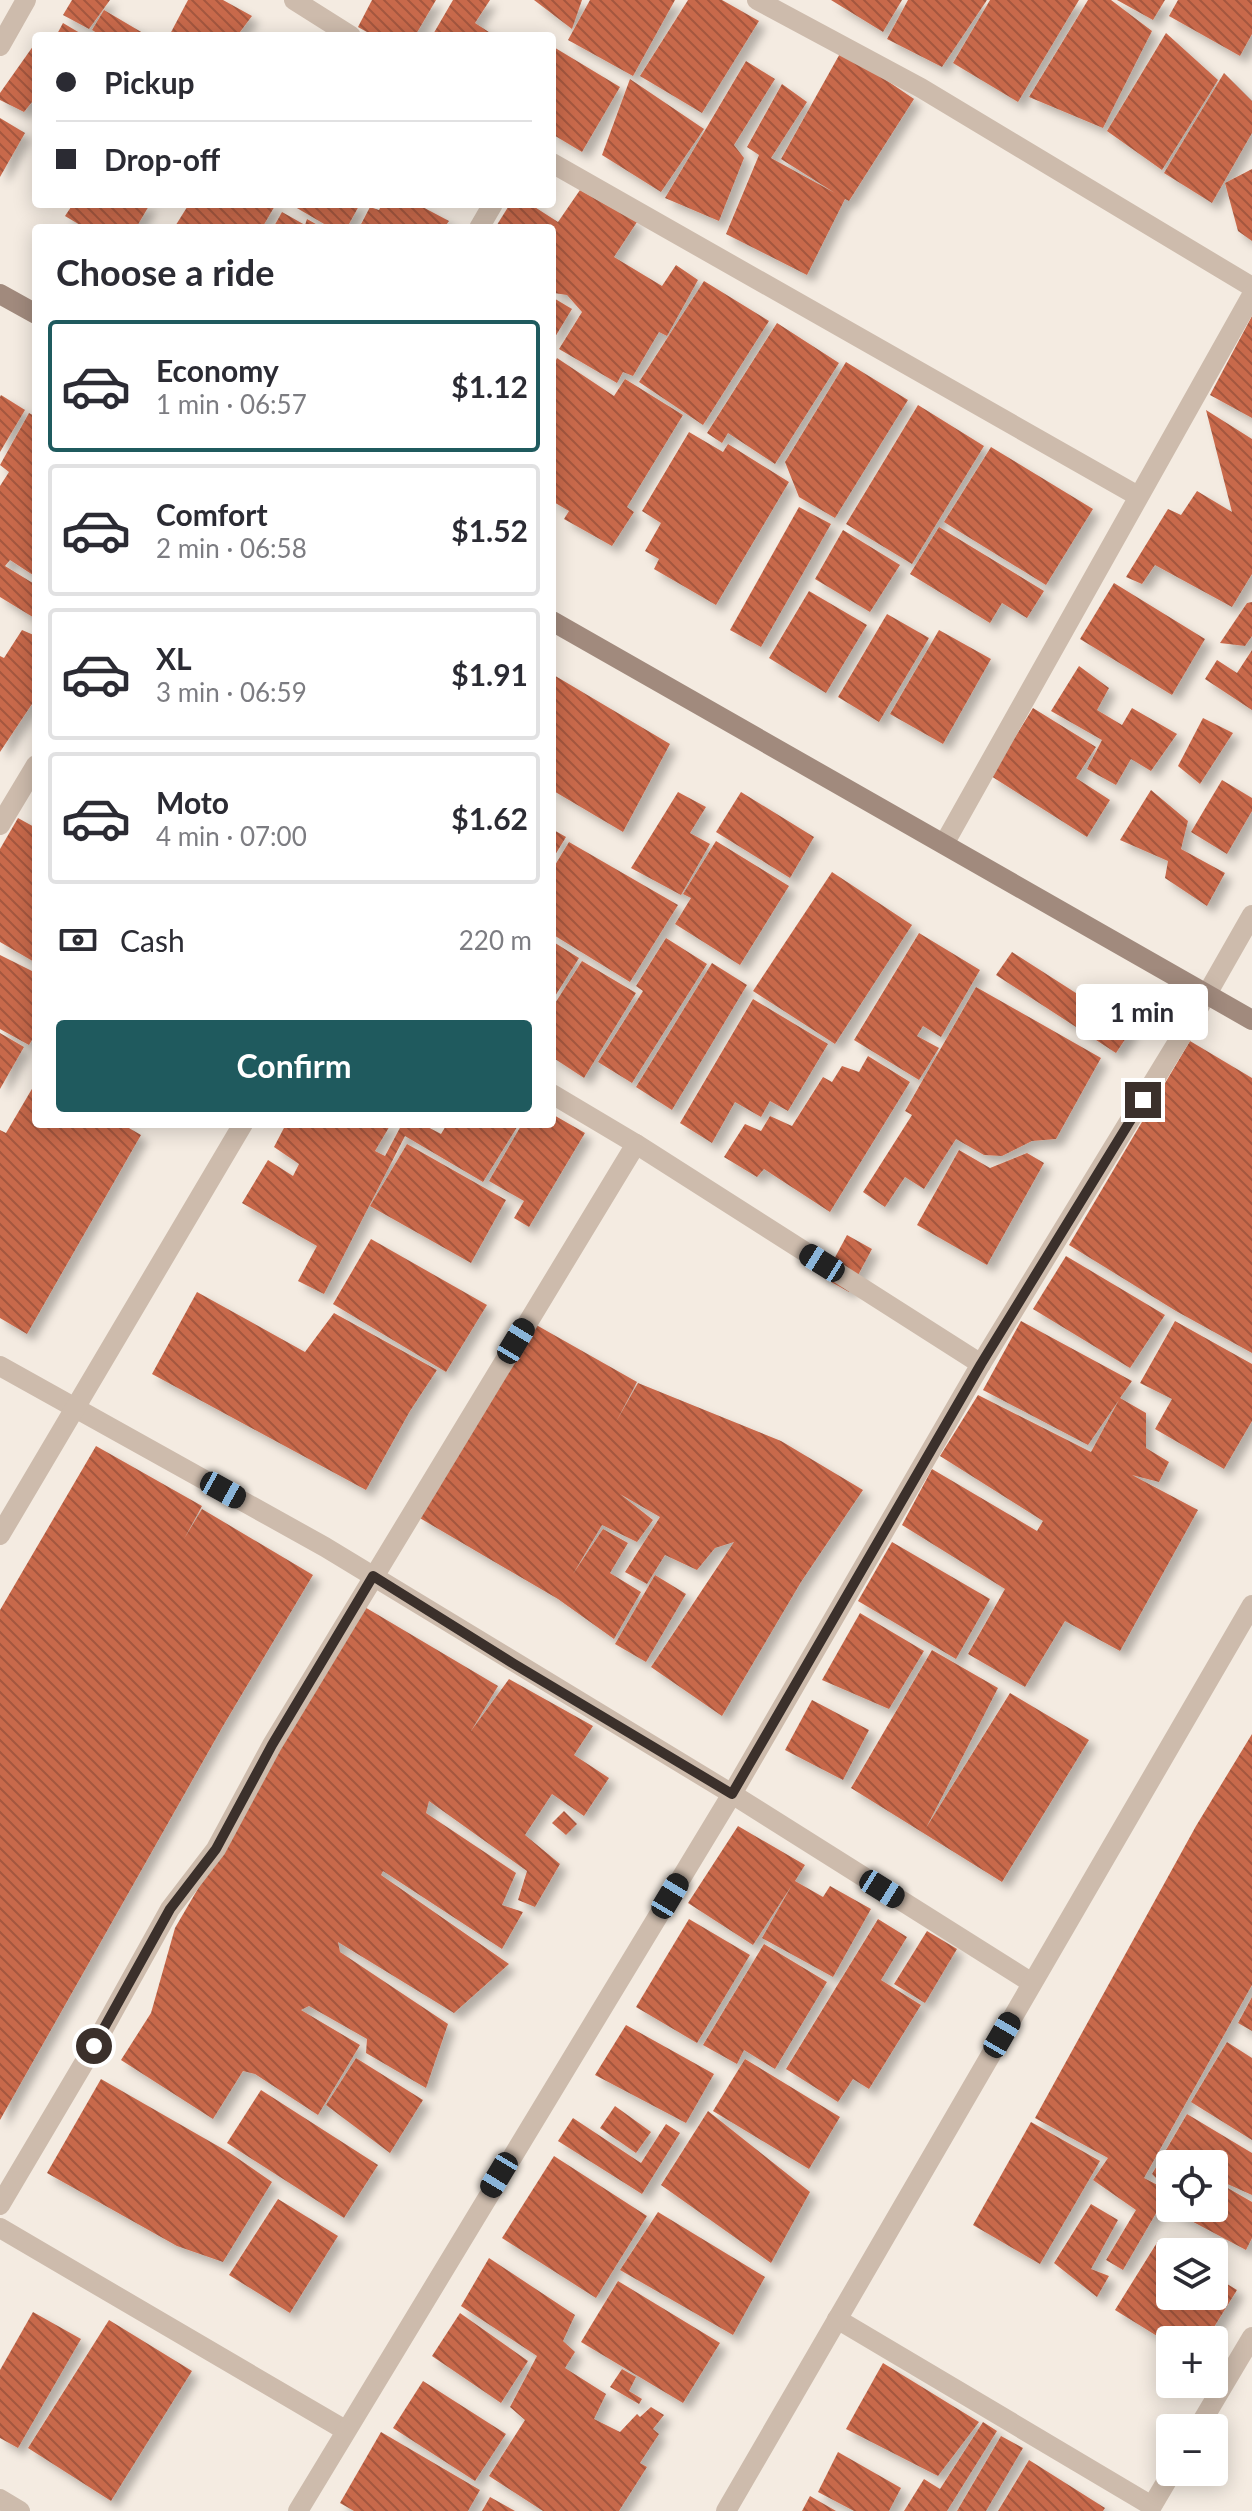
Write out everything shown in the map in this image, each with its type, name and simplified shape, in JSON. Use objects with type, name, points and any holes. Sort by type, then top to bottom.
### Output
[{"type":"street","points":[[0,46],[26,0]]},
{"type":"street","points":[[294,0],[345,32]]},
{"type":"street","points":[[757,0],[921,88],[1252,287]]},
{"type":"street","points":[[556,165],[1138,496]]},
{"type":"street","points":[[0,294],[32,312]]},
{"type":"street","points":[[944,844],[1252,295]]},
{"type":"street","points":[[556,623],[1252,1020]]},
{"type":"street","points":[[3,813],[32,771]]},
{"type":"street","points":[[298,2511],[732,1794],[981,1364],[1252,915]]},
{"type":"street","points":[[556,1096],[981,1364]]},
{"type":"street","points":[[0,1535],[72,1408],[241,1128]]},
{"type":"street","points":[[0,2205],[170,1909],[216,1849],[272,1745],[636,1144]]},
{"type":"street","points":[[0,1366],[373,1576],[732,1794],[1032,1983]]},
{"type":"street","points":[[726,2511],[1252,1605]]},
{"type":"street","points":[[0,2228],[345,2430]]},
{"type":"street","points":[[837,2319],[1154,2509],[1165,2486]]},
{"type":"street","points":[[1206,2414],[1252,2337]]},
{"type":"street","points":[[0,2499],[20,2511]]},
{"type":"building","points":[[72,0],[110,0],[89,29],[63,15]]},
{"type":"building","points":[[188,0],[223,0],[252,16],[240,32],[171,32]]},
{"type":"building","points":[[372,0],[436,0],[417,32],[367,32],[358,27]]},
{"type":"building","points":[[453,0],[490,0],[475,23],[489,32],[434,32]]},
{"type":"building","points":[[534,0],[582,0],[572,29]]},
{"type":"building","points":[[590,0],[675,0],[633,76],[568,40]]},
{"type":"building","points":[[688,0],[722,0],[759,21],[702,113],[640,76]]},
{"type":"building","points":[[831,0],[902,0],[883,32]]},
{"type":"building","points":[[908,0],[987,0],[942,67],[887,39]]},
{"type":"building","points":[[990,0],[1079,0],[1018,102],[953,63]]},
{"type":"building","points":[[1088,0],[1111,0],[1152,31],[1103,128],[1029,97]]},
{"type":"building","points":[[1117,0],[1165,0],[1153,20]]},
{"type":"building","points":[[1178,0],[1252,0],[1252,34],[1240,56],[1169,16]]},
{"type":"building","points":[[104,10],[141,32],[95,32],[92,30]]},
{"type":"building","points":[[63,23],[78,32],[58,32]]},
{"type":"building","points":[[1166,33],[1218,80],[1162,170],[1107,131]]},
{"type":"building","points":[[32,48],[32,102],[24,112],[0,100],[0,93]]},
{"type":"building","points":[[556,48],[620,87],[582,152],[556,136]]},
{"type":"building","points":[[842,50],[914,99],[849,201],[845,199],[807,275],[726,234],[759,155],[747,147],[782,84],[807,102],[771,158],[835,193],[781,159]]},
{"type":"building","points":[[746,61],[775,79],[734,145],[744,158],[719,221],[665,198]]},
{"type":"building","points":[[1224,73],[1252,101],[1252,133],[1212,203],[1164,173]]},
{"type":"building","points":[[630,79],[704,129],[661,192],[602,155]]},
{"type":"building","points":[[0,118],[25,133],[0,177]]},
{"type":"building","points":[[1252,169],[1252,241],[1238,231],[1225,183]]},
{"type":"building","points":[[580,190],[637,222],[614,257],[662,286],[676,265],[698,280],[667,336],[659,332],[633,376],[623,372],[617,383],[559,349],[582,312],[567,295],[556,293],[556,224],[498,224],[508,208],[536,208],[558,222]]},
{"type":"building","points":[[70,208],[148,208],[138,224],[78,224],[65,216]]},
{"type":"building","points":[[186,208],[274,208],[264,224],[176,224]]},
{"type":"building","points":[[297,208],[358,208],[349,224],[324,224]]},
{"type":"building","points":[[369,208],[425,208],[449,221],[447,224],[361,224]]},
{"type":"building","points":[[282,212],[303,224],[275,224]]},
{"type":"building","points":[[704,281],[769,321],[703,425],[639,382]]},
{"type":"building","points":[[556,299],[572,309],[556,335]]},
{"type":"building","points":[[1252,316],[1252,418],[1210,395]]},
{"type":"building","points":[[777,323],[839,363],[775,464],[728,433],[722,443],[707,433]]},
{"type":"building","points":[[556,360],[614,396],[625,379],[683,415],[627,507],[634,512],[612,546],[564,519],[569,511],[556,503]]},
{"type":"building","points":[[846,362],[908,400],[835,518],[799,497],[785,462]]},
{"type":"building","points":[[0,397],[25,410],[0,452]]},
{"type":"building","points":[[918,405],[984,446],[912,564],[846,524]]},
{"type":"building","points":[[1206,410],[1252,439],[1252,574],[1232,607],[1155,565],[1142,584],[1126,577],[1168,509],[1181,515],[1197,491],[1232,512]]},
{"type":"building","points":[[29,413],[32,415],[32,574],[10,560],[5,566],[32,583],[32,617],[0,597],[0,486],[9,472],[0,465]]},
{"type":"building","points":[[689,432],[723,452],[728,444],[789,482],[716,605],[654,569],[659,559],[645,551],[661,523],[642,511]]},
{"type":"building","points":[[991,447],[1093,509],[1046,585],[944,522]]},
{"type":"building","points":[[799,507],[831,524],[761,647],[730,630]]},
{"type":"building","points":[[939,527],[1044,591],[1027,618],[1002,603],[990,623],[910,574]]},
{"type":"building","points":[[843,530],[900,565],[870,612],[815,579]]},
{"type":"building","points":[[1114,583],[1205,639],[1172,695],[1080,639]]},
{"type":"building","points":[[809,591],[867,625],[826,693],[769,658]]},
{"type":"building","points":[[1252,602],[1252,636],[1245,646],[1220,643],[1247,603]]},
{"type":"building","points":[[887,614],[929,638],[879,722],[838,697]]},
{"type":"building","points":[[22,630],[32,634],[32,704],[0,752],[0,656],[4,658]]},
{"type":"building","points":[[939,630],[991,659],[943,744],[890,714]]},
{"type":"building","points":[[1252,650],[1252,710],[1205,679],[1217,660],[1237,673]]},
{"type":"building","points":[[1079,666],[1109,688],[1097,710],[1122,725],[1132,708],[1177,734],[1151,771],[1131,759],[1116,785],[1087,769],[1102,740],[1051,711]]},
{"type":"building","points":[[556,676],[670,744],[623,832],[556,792]]},
{"type":"building","points":[[1033,708],[1096,747],[1076,778],[1110,800],[1087,837],[991,776]]},
{"type":"building","points":[[1203,718],[1233,733],[1200,784],[1178,766]]},
{"type":"building","points":[[1222,780],[1252,798],[1252,811],[1227,854],[1191,832]]},
{"type":"building","points":[[1151,790],[1188,821],[1181,849],[1225,873],[1207,906],[1165,878],[1168,861],[1120,840]]},
{"type":"building","points":[[678,792],[706,807],[690,833],[710,844],[681,895],[631,868]]},
{"type":"building","points":[[741,792],[814,837],[790,878],[716,832]]},
{"type":"building","points":[[18,818],[32,826],[32,961],[0,942],[0,849]]},
{"type":"building","points":[[556,831],[566,837],[556,853]]},
{"type":"building","points":[[716,841],[789,886],[740,965],[675,924],[691,898],[683,894]]},
{"type":"building","points":[[569,842],[678,905],[630,982],[556,936],[556,863]]},
{"type":"building","points":[[832,872],[912,925],[835,1044],[753,991]]},
{"type":"building","points":[[919,933],[980,970],[941,1037],[923,1026],[917,1036],[939,1048],[919,1080],[854,1040]]},
{"type":"building","points":[[666,938],[707,964],[632,1083],[598,1062],[643,991],[636,986]]},
{"type":"building","points":[[556,944],[579,958],[556,995]]},
{"type":"building","points":[[1012,952],[1132,1029],[1116,1053],[996,975]]},
{"type":"building","points":[[0,955],[32,971],[32,1040],[29,1045],[0,1029]]},
{"type":"building","points":[[582,961],[636,993],[584,1078],[556,1060],[556,1002]]},
{"type":"building","points":[[712,963],[747,985],[672,1110],[636,1087]]},
{"type":"building","points":[[976,987],[1101,1058],[1056,1139],[1032,1141],[1002,1156],[984,1155],[956,1139],[924,1189],[905,1177],[885,1207],[863,1192],[912,1115],[905,1111]]},
{"type":"building","points":[[753,999],[828,1044],[788,1111],[770,1101],[761,1117],[735,1102],[712,1143],[680,1123]]},
{"type":"building","points":[[0,1033],[24,1047],[0,1089]]},
{"type":"building","points":[[1190,1041],[1252,1078],[1252,1353],[1176,1311],[1069,1245]]},
{"type":"building","points":[[868,1056],[910,1082],[830,1212],[764,1169],[757,1177],[724,1157],[745,1124],[761,1131],[770,1116],[792,1126],[823,1077],[832,1082],[842,1066],[859,1072]]},
{"type":"building","points":[[32,1089],[32,1128],[129,1128],[141,1135],[27,1334],[0,1318],[0,1130],[6,1133]]},
{"type":"building","points":[[556,1116],[585,1133],[529,1227],[514,1218],[524,1201],[489,1181],[520,1128],[556,1128]]},
{"type":"building","points":[[284,1128],[389,1128],[375,1151],[385,1156],[400,1128],[430,1128],[441,1134],[445,1128],[517,1128],[483,1182],[405,1136],[324,1294],[298,1281],[317,1246],[242,1203],[268,1160],[293,1176],[299,1164],[274,1147]]},
{"type":"building","points":[[407,1144],[506,1200],[471,1263],[370,1206]]},
{"type":"building","points":[[959,1150],[990,1168],[1027,1153],[1044,1163],[987,1265],[917,1225]]},
{"type":"building","points":[[847,1235],[872,1249],[849,1292],[824,1278]]},
{"type":"building","points":[[371,1239],[487,1305],[446,1372],[333,1304]]},
{"type":"building","points":[[1066,1256],[1165,1315],[1130,1368],[1033,1309]]},
{"type":"building","points":[[197,1292],[305,1352],[334,1313],[437,1370],[366,1490],[152,1374]]},
{"type":"building","points":[[1021,1321],[1132,1381],[1120,1398],[1146,1413],[1146,1448],[1169,1462],[1159,1482],[1132,1475],[1198,1510],[1120,1651],[1065,1621],[1025,1687],[968,1654],[1005,1589],[902,1525],[932,1469],[1037,1531],[1043,1521],[940,1456],[978,1395],[1091,1452],[1119,1400],[1088,1445],[983,1390]]},
{"type":"building","points":[[1175,1321],[1252,1364],[1252,1421],[1224,1469],[1155,1429],[1172,1399],[1140,1383]]},
{"type":"building","points":[[531,1322],[637,1382],[616,1422],[638,1383],[781,1441],[863,1490],[801,1582],[722,1716],[651,1667],[734,1542],[715,1548],[697,1570],[665,1555],[647,1584],[625,1572],[660,1517],[620,1494],[653,1520],[637,1542],[602,1525],[573,1574],[603,1529],[628,1543],[610,1573],[641,1592],[614,1639],[558,1599],[418,1517]]},
{"type":"building","points":[[96,1446],[202,1506],[184,1539],[202,1509],[313,1575],[223,1726],[0,2120],[0,1610]]},
{"type":"building","points":[[892,1542],[990,1599],[956,1659],[858,1601]]},
{"type":"building","points":[[655,1575],[686,1594],[646,1662],[615,1644]]},
{"type":"building","points":[[363,1606],[498,1686],[471,1731],[509,1679],[593,1726],[574,1755],[609,1778],[584,1816],[552,1794],[525,1835],[560,1864],[535,1907],[518,1900],[527,1871],[429,1801],[426,1813],[516,1873],[502,1905],[523,1912],[502,1949],[383,1871],[381,1875],[509,1964],[454,2013],[338,1942],[340,1952],[448,2024],[426,2088],[366,2053],[367,2039],[309,2006],[301,2010],[360,2045],[318,2115],[255,2074],[243,2071],[213,2119],[121,2060],[151,2013],[175,1928]]},
{"type":"building","points":[[860,1613],[924,1651],[889,1709],[822,1680]]},
{"type":"building","points":[[932,1650],[998,1688],[926,1828],[1010,1693],[1089,1740],[1002,1882],[851,1788]]},
{"type":"building","points":[[812,1700],[869,1730],[843,1780],[785,1750]]},
{"type":"building","points":[[1252,1734],[1252,1985],[1160,2150],[1156,2150],[1156,2157],[1144,2178],[1156,2184],[1156,2213],[1123,2270],[1106,2260],[1136,2210],[1093,2180],[1108,2158],[1035,2118],[1196,1826]]},
{"type":"building","points":[[564,1811],[577,1824],[566,1835],[552,1823]]},
{"type":"building","points":[[738,1826],[805,1865],[795,1881],[823,1897],[830,1886],[871,1909],[833,1977],[762,1938],[792,1885],[753,1945],[688,1903]]},
{"type":"building","points":[[689,1919],[750,1955],[697,2043],[636,2007]]},
{"type":"building","points":[[878,1919],[907,1937],[881,1980],[921,2005],[869,2089],[853,2079],[838,2102],[786,2069]]},
{"type":"building","points":[[927,1931],[957,1949],[925,2003],[894,1984]]},
{"type":"building","points":[[764,1944],[827,1982],[775,2069],[744,2050],[737,2064],[703,2045]]},
{"type":"building","points":[[1252,1997],[1252,2031],[1238,2023]]},
{"type":"building","points":[[626,2025],[714,2074],[686,2123],[595,2075]]},
{"type":"building","points":[[1227,2042],[1252,2058],[1252,2140],[1191,2102]]},
{"type":"building","points":[[356,2058],[423,2100],[390,2153],[326,2105]]},
{"type":"building","points":[[745,2059],[840,2117],[809,2169],[713,2111]]},
{"type":"building","points":[[101,2079],[230,2153],[272,2182],[223,2262],[177,2246],[47,2173]]},
{"type":"building","points":[[261,2090],[378,2165],[344,2218],[227,2143]]},
{"type":"building","points":[[615,2106],[651,2132],[636,2153],[600,2128]]},
{"type":"building","points":[[708,2111],[810,2192],[771,2263],[661,2185]]},
{"type":"building","points":[[1187,2114],[1252,2153],[1252,2195],[1228,2184],[1228,2150],[1166,2150]]},
{"type":"building","points":[[573,2118],[641,2163],[666,2124],[680,2133],[642,2194],[558,2141]]},
{"type":"building","points":[[1031,2122],[1100,2161],[1040,2264],[973,2225]]},
{"type":"building","points":[[554,2156],[647,2216],[596,2298],[502,2238]]},
{"type":"building","points":[[1228,2188],[1252,2202],[1252,2238],[1246,2250],[1193,2222],[1228,2222]]},
{"type":"building","points":[[278,2199],[338,2236],[290,2313],[229,2275]]},
{"type":"building","points":[[1091,2204],[1118,2220],[1091,2269],[1109,2276],[1097,2297],[1054,2263]]},
{"type":"building","points":[[658,2212],[765,2277],[733,2335],[620,2270]]},
{"type":"building","points":[[1156,2244],[1156,2310],[1225,2310],[1215,2326],[1156,2326],[1156,2335],[1115,2310]]},
{"type":"building","points":[[489,2258],[575,2315],[563,2341],[575,2352],[565,2368],[606,2394],[594,2419],[620,2432],[637,2414],[640,2417],[651,2407],[664,2415],[653,2429],[659,2434],[640,2463],[647,2467],[619,2511],[543,2511],[489,2476],[525,2420],[510,2407],[537,2356],[461,2306]]},
{"type":"building","points":[[618,2281],[720,2343],[683,2403],[581,2342]]},
{"type":"building","points":[[1228,2285],[1237,2290],[1228,2305]]},
{"type":"building","points":[[33,2312],[81,2339],[18,2448],[0,2438],[0,2370]]},
{"type":"building","points":[[460,2313],[528,2361],[501,2403],[432,2356]]},
{"type":"building","points":[[109,2320],[192,2371],[111,2501],[28,2448]]},
{"type":"building","points":[[883,2363],[979,2422],[938,2476],[846,2429]]},
{"type":"building","points":[[622,2369],[636,2377],[629,2391],[642,2399],[639,2404],[610,2387]]},
{"type":"building","points":[[423,2381],[506,2434],[475,2481],[393,2428]]},
{"type":"building","points":[[983,2422],[997,2431],[947,2511],[904,2511],[924,2479],[940,2489]]},
{"type":"building","points":[[381,2432],[480,2490],[468,2511],[354,2511],[340,2503]]},
{"type":"building","points":[[1001,2436],[1023,2448],[986,2511],[957,2511]]},
{"type":"building","points":[[838,2452],[901,2488],[889,2511],[854,2511],[818,2492]]},
{"type":"building","points":[[1029,2460],[1105,2508],[1103,2511],[998,2511]]},
{"type":"building","points":[[810,2496],[836,2511],[802,2511]]},
{"type":"building","points":[[490,2497],[515,2511],[482,2511]]},
{"type":"route","points":[[94,2046],[170,1909],[216,1849],[272,1745],[373,1576],[732,1794],[981,1364],[1143,1100]]}]
